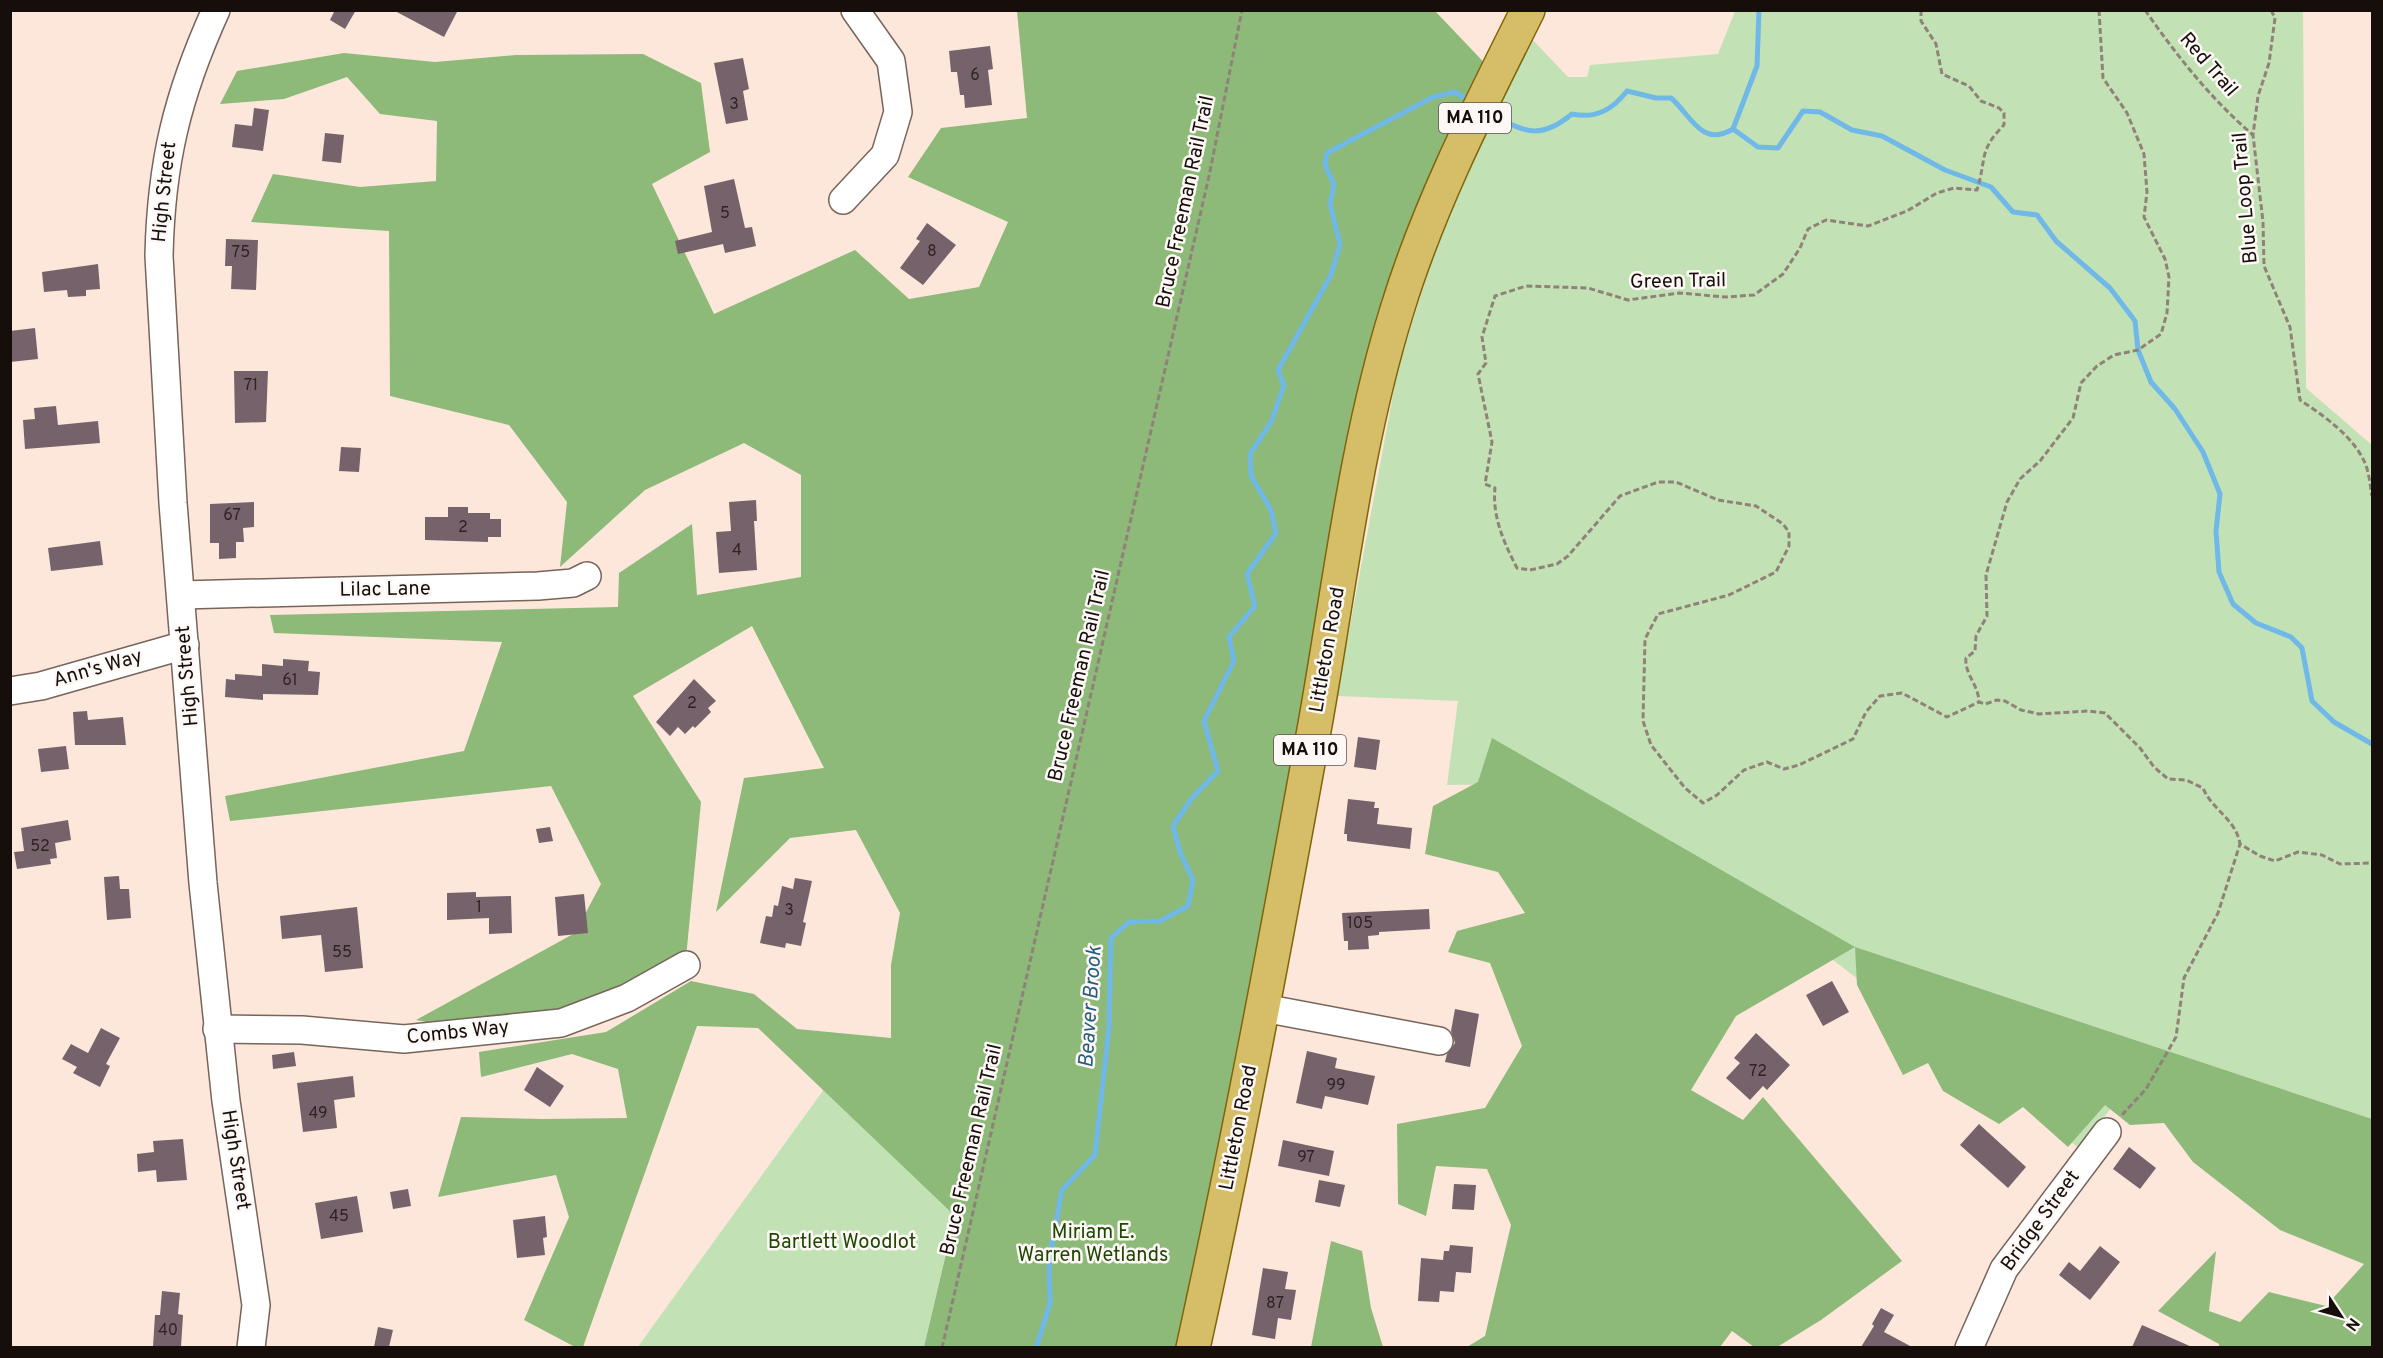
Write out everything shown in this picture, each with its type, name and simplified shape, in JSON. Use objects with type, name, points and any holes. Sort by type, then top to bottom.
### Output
[{"type":"main road","name":"Littleton Road","points":[[1193,1347],[1263,1008],[1359,472],[1382,362],[1412,261],[1454,161],[1528,10]]},
{"type":"street","name":"High Street","points":[[216,10],[178,108],[169,143],[160,217],[159,256],[181,595],[217,1029],[256,1305],[251,1347]]},
{"type":"street","points":[[843,200],[885,154],[898,112],[891,61],[855,10]]},
{"type":"street","name":"Lilac Lane","points":[[181,595],[537,586],[573,583],[587,576]]},
{"type":"street","name":"Ann's Way","points":[[10,691],[40,686],[185,645]]},
{"type":"street","name":"Combs Way","points":[[217,1029],[302,1030],[404,1039],[561,1023],[627,998],[686,965]]},
{"type":"street","points":[[1263,1008],[1439,1041]]},
{"type":"street","name":"Bridge Street","points":[[1969,1347],[2004,1269],[2107,1132]]},
{"type":"path","name":"Bruce Freeman Rail Trail","points":[[942,1347],[1209,176],[1242,10]]},
{"type":"path","name":"Green Trail","points":[[1921,10],[1921,21],[1936,45],[1942,74],[1969,86],[1981,101],[1999,108],[2004,113],[2004,125],[1984,150],[1983,169],[1977,190],[1954,188],[1937,193],[1907,211],[1868,226],[1826,220],[1808,229],[1800,248],[1783,274],[1754,295],[1726,297],[1678,293],[1628,300],[1588,288],[1526,286],[1495,296],[1482,337],[1486,363],[1478,374],[1492,442],[1485,484],[1495,488],[1493,505],[1508,551],[1517,568],[1530,570],[1557,564],[1568,556],[1620,496],[1658,482],[1676,482],[1718,500],[1756,506],[1783,524],[1789,532],[1789,546],[1776,572],[1729,595],[1658,614],[1645,639],[1643,721],[1651,745],[1685,788],[1703,803],[1717,795],[1744,770],[1767,762],[1784,769],[1799,765],[1853,739],[1866,712],[1880,696],[1902,693],[1947,717],[1979,702]]},
{"type":"path","points":[[2099,10],[2103,78],[2127,113],[2144,154],[2147,192],[2144,217],[2164,259],[2169,277],[2167,313],[2161,334],[2138,351],[2114,355],[2097,366],[2081,383],[2073,417],[2040,461],[2020,479],[2007,502],[1986,575],[1987,616],[1977,636],[1975,651],[1966,658],[1965,665],[1979,693],[1979,702],[1985,704],[1997,700],[2005,701],[2020,710],[2039,714],[2088,711],[2104,713],[2140,748],[2154,767],[2168,778],[2186,780],[2203,788],[2207,799],[2226,816],[2238,834],[2240,844],[2218,913],[2184,978],[2176,1037],[2146,1089],[2107,1132]]},
{"type":"path","name":"Red Trail","points":[[2145,10],[2181,61],[2253,135]]},
{"type":"path","name":"Blue Loop Trail","points":[[2271,10],[2275,18],[2269,63],[2258,96],[2253,135],[2263,222],[2264,266],[2290,327],[2300,400],[2322,414],[2352,443],[2364,460],[2373,496]]},
{"type":"path","points":[[2240,844],[2260,856],[2275,861],[2298,852],[2322,855],[2340,864],[2373,863]]},
{"type":"green space","name":"Miriam E. Warren Wetlands","points":[[1017,11],[1435,11],[1496,75],[1412,261],[1193,1347],[924,1347],[955,1216],[758,1028],[697,1026],[583,1347],[575,1347],[524,1320],[569,1217],[556,1175],[438,1197],[461,1117],[627,1118],[618,1069],[572,1054],[481,1077],[479,1052],[606,1032],[691,981],[754,994],[797,1029],[891,1038],[891,965],[900,913],[856,830],[790,838],[716,912],[744,778],[824,768],[752,626],[633,696],[701,802],[686,958],[627,998],[472,1031],[416,1020],[575,933],[601,884],[551,786],[230,821],[225,796],[464,751],[502,642],[274,633],[270,615],[618,607],[619,573],[692,524],[697,595],[801,577],[801,475],[744,443],[645,490],[560,567],[567,502],[509,425],[390,396],[389,231],[251,222],[273,174],[360,187],[436,181],[437,121],[380,114],[347,77],[284,99],[220,104],[237,71],[344,53],[435,62],[516,55],[643,54],[701,83],[710,152],[652,184],[714,314],[855,250],[909,299],[979,287],[1008,222],[908,177],[941,128],[1027,118]]},
{"type":"green space","points":[[1735,11],[2303,11],[2306,388],[2372,445],[2372,1251],[2126,1088],[2080,1149],[1816,947],[1515,784],[1447,785],[1458,701],[1337,696],[1398,368],[1445,219],[1530,37],[1568,77],[1587,77],[1590,65],[1718,54]]},
{"type":"green space","points":[[1492,738],[1855,947],[1736,1016],[1691,1090],[1743,1120],[1763,1097],[1902,1261],[1821,1320],[1777,1347],[1754,1347],[1732,1331],[1720,1347],[1467,1347],[1485,1336],[1511,1225],[1487,1169],[1436,1166],[1426,1216],[1398,1204],[1397,1124],[1485,1108],[1522,1046],[1490,963],[1448,952],[1457,931],[1525,913],[1498,872],[1425,854],[1433,806],[1478,782]]},
{"type":"green space","points":[[1855,947],[2372,1119],[2372,1347],[2219,1347],[2219,1344],[2158,1311],[2216,1251],[2209,1311],[2240,1322],[2269,1292],[2326,1306],[2364,1264],[2280,1230],[2193,1162],[2164,1123],[2130,1125],[2105,1105],[2068,1147],[2023,1107],[1999,1124],[1943,1091],[1928,1063],[1903,1075],[1857,985]]},
{"type":"green space","name":"Bartlett Woodlot","points":[[835,1074],[972,1145],[924,1347],[637,1348]]},
{"type":"green space","points":[[1331,1241],[1362,1251],[1371,1308],[1383,1347],[1311,1347]]},
{"type":"building","points":[[335,10],[356,10],[345,29],[330,20]]},
{"type":"building","points":[[393,10],[458,10],[444,37]]},
{"type":"building","points":[[990,46],[993,69],[988,70],[992,105],[965,108],[964,95],[960,95],[957,72],[951,72],[949,51]]},
{"type":"building","points":[[743,58],[749,89],[743,91],[748,120],[726,124],[714,63]]},
{"type":"building","points":[[254,108],[269,110],[263,151],[232,147],[235,124],[252,126]]},
{"type":"building","points":[[325,133],[344,135],[341,163],[322,161]]},
{"type":"building","points":[[734,179],[745,228],[752,227],[756,246],[725,253],[723,244],[678,254],[675,241],[712,232],[704,186]]},
{"type":"building","points":[[927,223],[956,245],[923,285],[900,268],[920,241],[916,239]]},
{"type":"building","points":[[226,239],[258,240],[256,290],[231,289],[232,266],[225,266]]},
{"type":"building","points":[[98,264],[100,289],[86,290],[86,296],[68,297],[67,290],[44,292],[42,272]]},
{"type":"building","points":[[35,328],[38,359],[10,362],[10,331]]},
{"type":"building","points":[[234,371],[268,371],[266,422],[235,423]]},
{"type":"building","points":[[56,406],[58,425],[98,421],[100,443],[25,449],[23,420],[35,419],[34,408]]},
{"type":"building","points":[[341,447],[361,448],[359,472],[339,471]]},
{"type":"building","points":[[756,500],[757,521],[754,521],[757,570],[719,573],[716,532],[731,531],[729,502]]},
{"type":"building","points":[[254,502],[254,527],[243,528],[244,542],[236,542],[236,558],[219,559],[219,543],[210,543],[210,504]]},
{"type":"building","points":[[448,507],[468,507],[468,513],[490,513],[490,519],[501,519],[501,537],[488,537],[488,542],[425,540],[425,517],[448,517]]},
{"type":"building","points":[[100,541],[103,565],[51,571],[48,548]]},
{"type":"building","points":[[283,659],[309,661],[308,671],[320,672],[318,695],[263,694],[263,700],[225,697],[226,679],[235,680],[235,674],[262,676],[262,664],[283,666]]},
{"type":"building","points":[[694,679],[716,701],[708,708],[711,712],[695,728],[693,726],[685,734],[678,727],[670,736],[656,722]]},
{"type":"building","points":[[87,711],[88,720],[123,717],[126,745],[75,745],[73,712]]},
{"type":"building","points":[[1358,737],[1380,740],[1376,770],[1354,767]]},
{"type":"building","points":[[66,746],[69,769],[41,772],[38,749]]},
{"type":"building","points":[[1348,799],[1375,802],[1374,808],[1379,808],[1377,824],[1412,828],[1410,849],[1347,841],[1347,834],[1344,834]]},
{"type":"building","points":[[68,820],[71,840],[55,843],[57,858],[50,859],[51,864],[17,869],[14,852],[24,851],[21,828]]},
{"type":"building","points":[[550,827],[553,841],[539,843],[536,829]]},
{"type":"building","points":[[119,876],[120,889],[129,889],[131,918],[107,920],[104,877]]},
{"type":"building","points":[[795,878],[812,881],[803,922],[806,923],[801,946],[786,943],[785,948],[760,943],[766,916],[772,917],[774,905],[778,906],[782,886],[793,889]]},
{"type":"building","points":[[476,892],[476,897],[511,896],[512,933],[489,934],[489,918],[447,920],[447,893]]},
{"type":"building","points":[[584,894],[588,933],[558,936],[555,897]]},
{"type":"building","points":[[357,907],[363,968],[325,972],[321,935],[282,939],[280,916]]},
{"type":"building","points":[[1429,909],[1430,929],[1379,932],[1379,935],[1368,936],[1369,949],[1348,950],[1348,941],[1344,941],[1342,913]]},
{"type":"building","points":[[1832,981],[1849,1012],[1823,1026],[1806,995]]},
{"type":"building","points":[[1455,1009],[1479,1014],[1470,1067],[1445,1062],[1447,1054],[1455,1043],[1451,1031]]},
{"type":"building","points":[[101,1028],[120,1038],[106,1064],[110,1066],[100,1087],[73,1073],[77,1067],[62,1059],[71,1044],[88,1053]]},
{"type":"building","points":[[1756,1033],[1790,1065],[1767,1090],[1763,1086],[1750,1100],[1726,1078],[1740,1063],[1734,1058]]},
{"type":"building","points":[[1307,1051],[1337,1058],[1335,1068],[1375,1076],[1368,1105],[1325,1096],[1322,1109],[1296,1103]]},
{"type":"building","points":[[294,1052],[296,1066],[273,1069],[272,1055]]},
{"type":"building","points":[[537,1067],[564,1086],[550,1107],[524,1090]]},
{"type":"building","points":[[353,1076],[355,1097],[334,1100],[337,1128],[303,1132],[297,1083]]},
{"type":"building","points":[[1979,1124],[2026,1167],[2008,1188],[1960,1145]]},
{"type":"building","points":[[183,1139],[187,1180],[157,1182],[156,1170],[138,1172],[137,1154],[154,1152],[153,1141]]},
{"type":"building","points":[[1283,1140],[1334,1151],[1329,1176],[1278,1166]]},
{"type":"building","points":[[2129,1147],[2156,1168],[2140,1189],[2113,1169]]},
{"type":"building","points":[[1319,1180],[1345,1185],[1340,1207],[1315,1202]]},
{"type":"building","points":[[1454,1184],[1476,1185],[1474,1210],[1452,1209]]},
{"type":"building","points":[[408,1189],[411,1206],[393,1209],[390,1192]]},
{"type":"building","points":[[357,1196],[363,1232],[321,1239],[315,1203]]},
{"type":"building","points":[[545,1216],[547,1237],[543,1238],[545,1255],[517,1258],[513,1220]]},
{"type":"building","points":[[1450,1245],[1473,1247],[1471,1273],[1456,1272],[1454,1292],[1440,1291],[1439,1302],[1418,1301],[1421,1258],[1443,1260],[1444,1251],[1449,1251]]},
{"type":"building","points":[[2100,1246],[2120,1262],[2090,1300],[2059,1275],[2069,1262],[2080,1271]]},
{"type":"building","points":[[1263,1268],[1288,1272],[1285,1289],[1296,1290],[1291,1320],[1278,1318],[1275,1339],[1252,1335]]},
{"type":"building","points":[[162,1291],[180,1293],[178,1314],[183,1315],[181,1347],[153,1347],[155,1315],[160,1315]]},
{"type":"building","points":[[1881,1308],[1894,1315],[1884,1332],[1912,1347],[1861,1347],[1874,1326],[1872,1324]]},
{"type":"building","points":[[2142,1325],[2192,1347],[2132,1347]]},
{"type":"building","points":[[378,1327],[393,1330],[389,1347],[374,1347]]},
{"type":"waterway","name":"Beaver Brook","points":[[1488,112],[1521,128],[1540,131],[1560,123],[1572,114],[1589,115],[1603,112],[1627,91],[1656,98],[1671,98],[1705,132],[1713,135],[1722,134],[1733,129],[1757,66],[1759,10]]},
{"type":"waterway","name":"Beaver Brook","points":[[1036,1348],[1050,1304],[1049,1260],[1062,1190],[1095,1155],[1109,1027],[1111,938],[1129,922],[1160,921],[1188,906],[1193,880],[1180,852],[1173,826],[1192,798],[1218,771],[1204,721],[1234,661],[1229,637],[1255,606],[1247,574],[1276,533],[1271,510],[1251,476],[1250,454],[1271,422],[1284,386],[1278,370],[1331,275],[1340,244],[1330,204],[1334,185],[1325,165],[1327,153],[1433,97],[1455,92],[1470,101]]},
{"type":"waterway","points":[[1733,129],[1758,147],[1778,148],[1803,111],[1820,112],[1852,130],[1882,136],[1945,170],[1991,187],[2013,212],[2037,215],[2056,241],[2110,288],[2135,321],[2138,350],[2151,382],[2175,409],[2203,452],[2220,494],[2216,531],[2219,572],[2233,604],[2256,623],[2291,637],[2302,648],[2312,701],[2334,722],[2372,744]]}]
